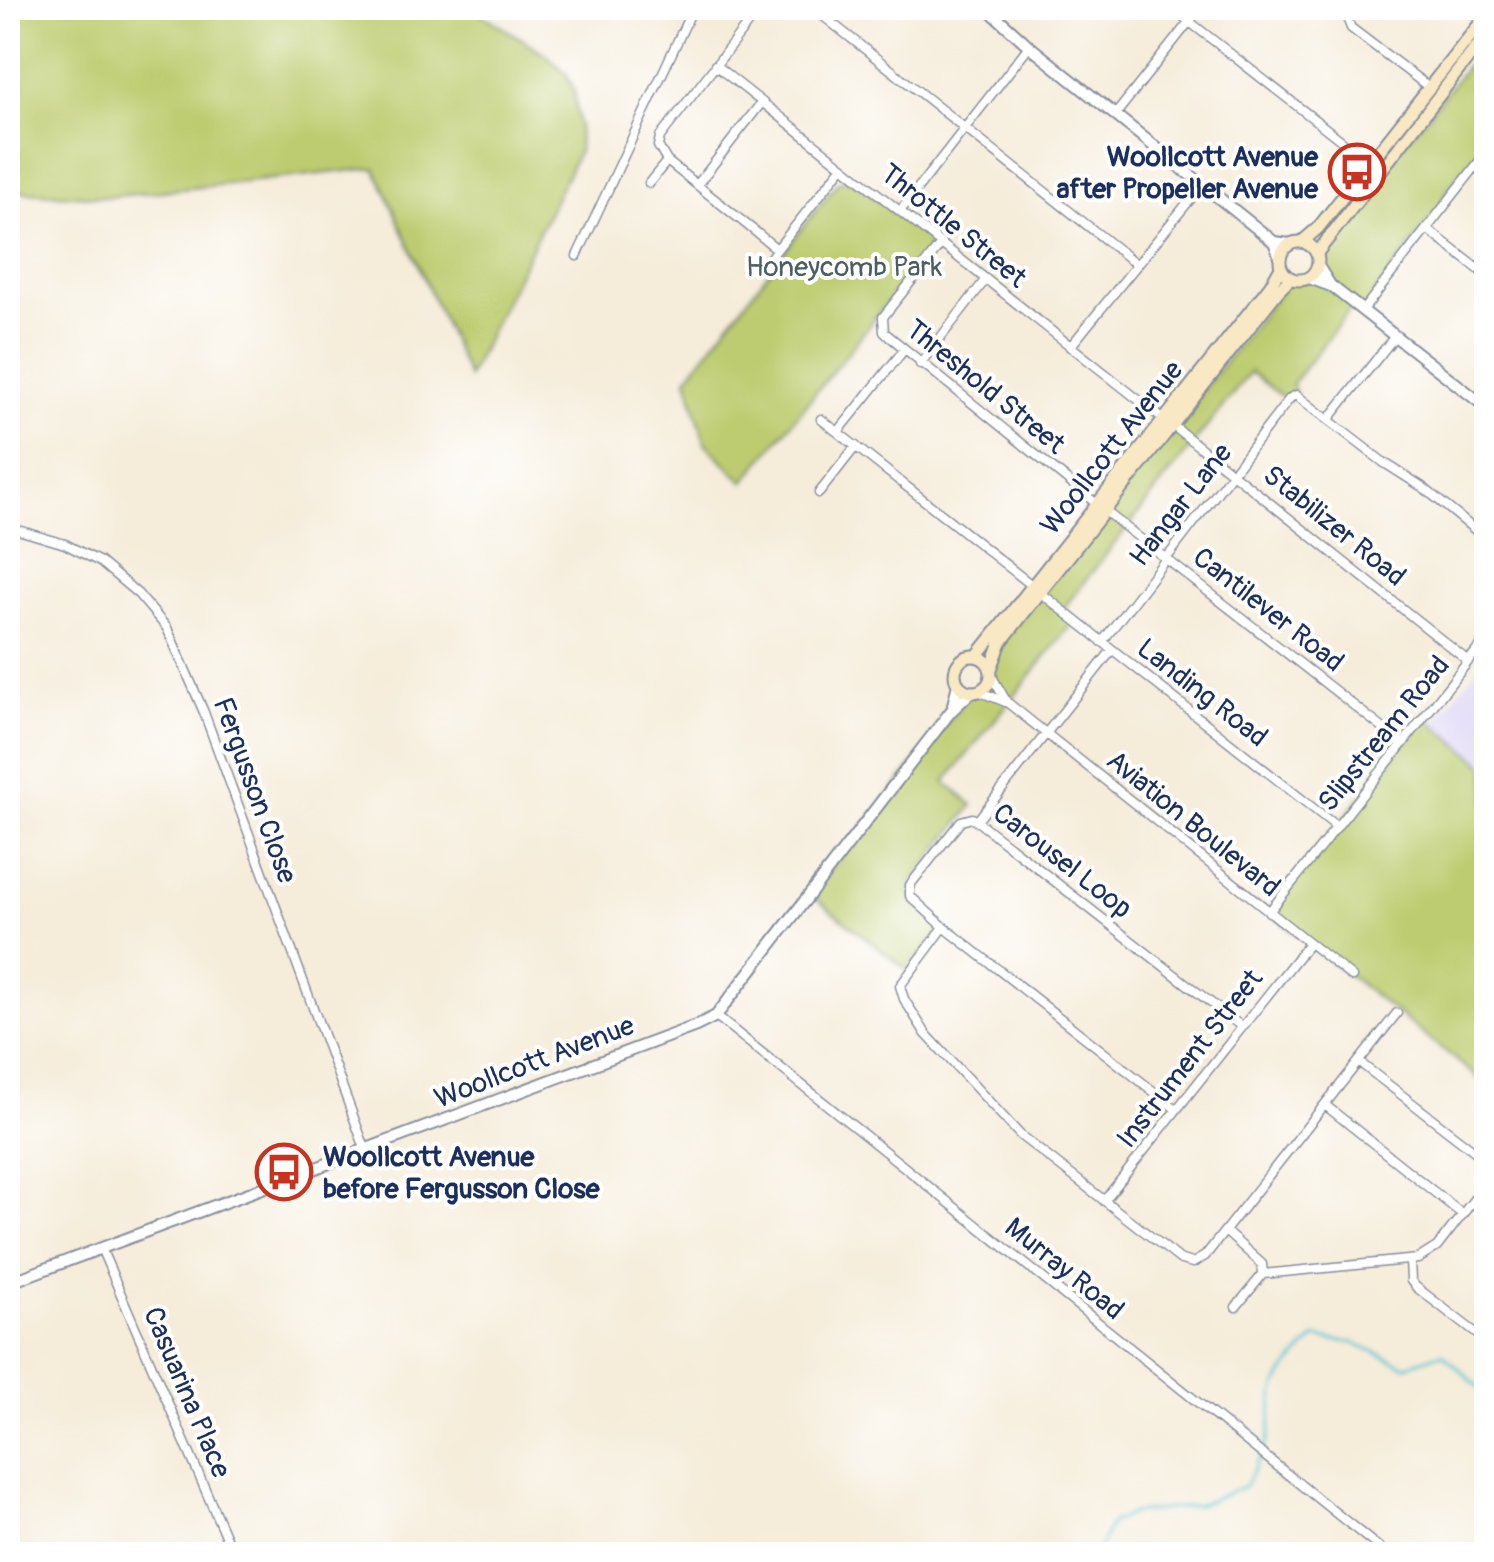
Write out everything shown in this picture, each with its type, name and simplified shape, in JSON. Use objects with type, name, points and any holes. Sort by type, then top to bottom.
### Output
[{"type":"main road","name":"Woollcott Avenue","points":[[974,692],[986,686],[1002,642],[1038,590],[1270,286],[1281,262],[1296,243],[1318,228],[1485,18]]},
{"type":"main road","points":[[1281,262],[1291,278],[1310,278],[1318,260],[1486,34]]},
{"type":"main road","points":[[1296,243],[1318,260]]},
{"type":"main road","name":"Woollcott Avenue","points":[[1168,422],[1291,278]]},
{"type":"main road","name":"Woollcott Avenue","points":[[958,684],[957,665],[977,656],[1038,590]]},
{"type":"main road","points":[[977,656],[986,660],[991,672]]},
{"type":"main road","points":[[958,684],[974,692]]},
{"type":"street","points":[[577,256],[693,8]]},
{"type":"street","points":[[760,8],[660,137],[658,146],[666,161],[777,248]]},
{"type":"street","points":[[813,8],[1136,264]]},
{"type":"street","points":[[987,8],[1274,242],[1281,262]]},
{"type":"street","points":[[1172,8],[1370,163]]},
{"type":"street","points":[[1116,115],[1200,8]]},
{"type":"street","points":[[1346,8],[1344,13],[1352,28],[1430,88]]},
{"type":"street","points":[[1467,8],[1485,18]]},
{"type":"street","points":[[901,210],[1029,46]]},
{"type":"street","name":"Throttle Street","points":[[715,65],[1168,422]]},
{"type":"street","points":[[697,185],[762,102]]},
{"type":"street","points":[[1363,310],[1486,153]]},
{"type":"street","points":[[649,183],[666,161]]},
{"type":"street","points":[[762,268],[843,166]]},
{"type":"street","points":[[1070,347],[1202,184]]},
{"type":"street","points":[[1427,229],[1486,275]]},
{"type":"street","points":[[1274,242],[1296,243]]},
{"type":"street","name":"Threshold Street","points":[[941,244],[883,317],[884,332],[1102,508]]},
{"type":"street","points":[[1318,260],[1330,286]]},
{"type":"street","points":[[1310,278],[1330,286],[1363,310],[1486,407]]},
{"type":"street","points":[[920,364],[986,280]]},
{"type":"street","points":[[1395,336],[1328,419],[1424,488],[1486,539]]},
{"type":"street","points":[[838,432],[903,351]]},
{"type":"street","name":"Hangar Lane","points":[[1102,642],[1296,396],[1328,419]]},
{"type":"street","name":"Landing Road","points":[[820,419],[1337,826]]},
{"type":"street","name":"Stabilizer Road","points":[[1168,422],[1468,662]]},
{"type":"street","points":[[818,493],[856,446]]},
{"type":"street","name":"Cantilever Road","points":[[1102,508],[1403,744]]},
{"type":"street","name":"Fergusson Close","points":[[8,527],[65,544],[100,562],[138,594],[167,628],[204,710],[366,1151]]},
{"type":"street","name":"Slipstream Road","points":[[1269,912],[1486,639]]},
{"type":"street","points":[[978,821],[1112,650]]},
{"type":"street","name":"Aviation Boulevard","points":[[991,672],[1008,703]]},
{"type":"street","name":"Woollcott Avenue","points":[[952,711],[958,684]]},
{"type":"street","name":"Woollcott Avenue","points":[[8,1283],[716,1016],[952,711],[974,692]]},
{"type":"street","name":"Aviation Boulevard","points":[[974,692],[1008,703],[1352,977]]},
{"type":"street","name":"Carousel Loop","points":[[1176,1109],[910,896],[910,885],[961,821],[978,821],[1242,1027]]},
{"type":"street","points":[[944,927],[900,986],[926,1034],[1021,1136],[1181,1260],[1193,1263],[1205,1256],[1397,1013]]},
{"type":"street","name":"Instrument Street","points":[[1104,1201],[1309,943]]},
{"type":"street","name":"Murray Road","points":[[716,1016],[1385,1554]]},
{"type":"street","points":[[1359,1062],[1486,1160]]},
{"type":"street","points":[[1324,1105],[1462,1214]]},
{"type":"street","points":[[1236,1306],[1263,1274],[1418,1258],[1437,1246],[1486,1184]]},
{"type":"street","points":[[1225,1231],[1262,1264],[1263,1274]]},
{"type":"street","name":"Casuarina Place","points":[[101,1248],[233,1554]]},
{"type":"street","points":[[1410,1260],[1411,1281],[1416,1287],[1486,1341]]},
{"type":"shaded area","points":[[1486,658],[1486,770],[1430,727]]},
{"type":"green space","points":[[8,8],[472,8],[544,53],[566,73],[574,90],[578,152],[468,377],[375,168],[108,197],[8,191]]},
{"type":"green space","points":[[1486,42],[1486,144],[1444,194],[1444,200],[1363,310],[1354,305],[1292,384],[1296,395],[1288,401],[1250,372],[1063,609],[1075,620],[945,782],[973,805],[910,885],[909,890],[944,927],[907,970],[810,894],[971,692],[987,686],[1000,645],[1291,278],[1310,277],[1318,266],[1317,253]]},
{"type":"green space","name":"Honeycomb Park","points":[[843,180],[856,183],[927,238],[928,252],[744,482],[705,443],[687,378]]},
{"type":"green space","points":[[1425,717],[1486,766],[1486,1084],[1269,912]]},
{"type":"waterway","points":[[1264,1450],[1280,1379],[1316,1338],[1355,1343],[1405,1366],[1442,1353],[1486,1394]]},
{"type":"waterway","points":[[1097,1554],[1111,1523],[1133,1513],[1196,1506],[1245,1486],[1260,1457]]},
{"type":"place","name":"Woollcott Avenue after Propeller Avenue","points":[[1357,172]]},
{"type":"place","name":"Woollcott Avenue before Fergusson Close","points":[[284,1172]]}]
